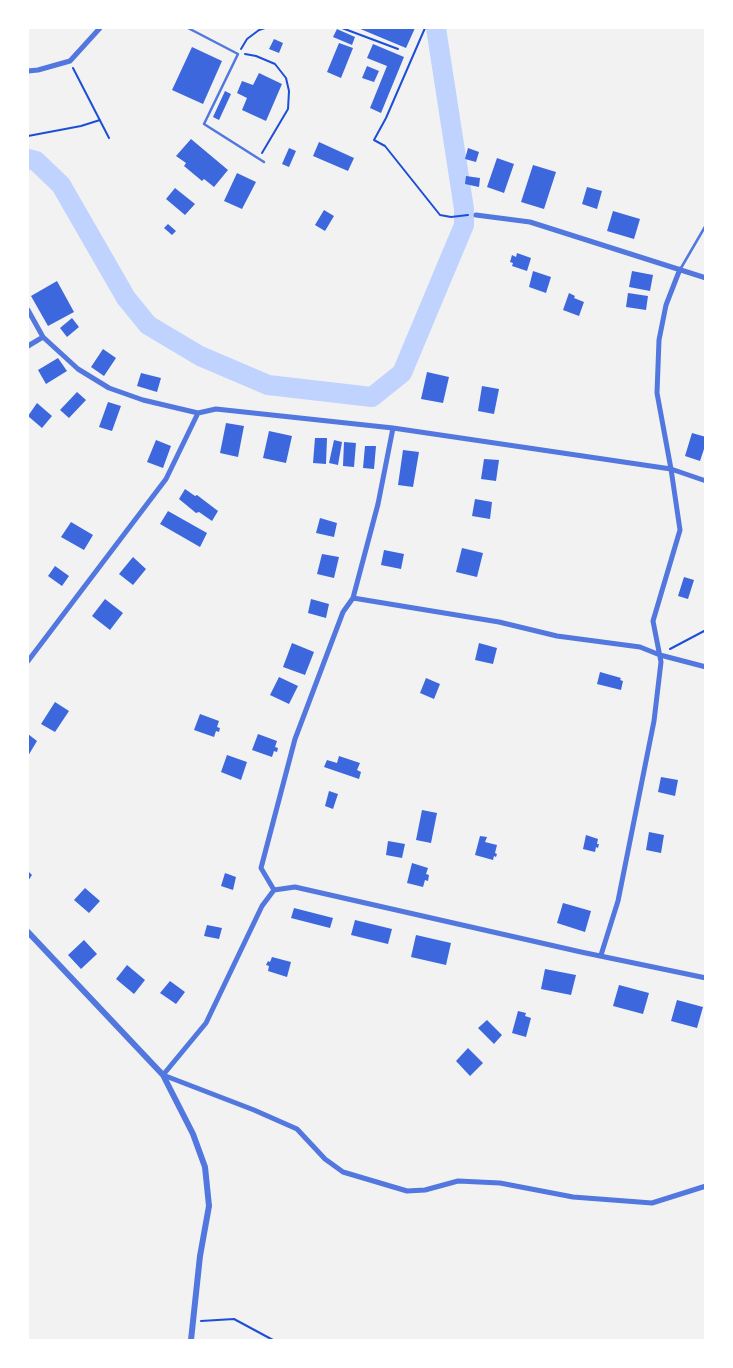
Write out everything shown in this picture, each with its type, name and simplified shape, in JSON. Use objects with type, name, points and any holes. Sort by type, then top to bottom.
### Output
[{"type":"street","points":[[28,71],[70,61],[100,28]]},
{"type":"street","points":[[476,215],[530,222],[706,278]]},
{"type":"street","points":[[602,956],[618,901],[654,722],[661,662],[653,621],[680,530],[657,393],[659,340],[666,305],[680,269]]},
{"type":"street","points":[[28,310],[43,337],[78,369],[109,388],[143,400],[198,413],[216,408],[393,428],[671,469],[706,481]]},
{"type":"street","points":[[28,346],[43,337]]},
{"type":"street","points":[[28,661],[166,479],[198,413]]},
{"type":"street","points":[[274,890],[261,868],[295,739],[344,612],[353,598],[378,504],[393,428]]},
{"type":"street","points":[[353,598],[499,622],[557,636],[640,647],[660,655],[706,667]]},
{"type":"street","points":[[163,1075],[206,1023],[262,906],[274,890],[295,887],[581,952],[706,978]]},
{"type":"street","points":[[28,932],[163,1075],[193,1134],[205,1167],[209,1206],[200,1256],[191,1340]]},
{"type":"street","points":[[163,1075],[298,1129],[325,1159],[343,1172],[407,1191],[425,1190],[458,1182],[500,1183],[573,1197],[652,1203],[706,1186]]},
{"type":"lane","points":[[188,28],[238,54],[204,124],[264,162]]},
{"type":"lane","points":[[680,269],[706,225]]},
{"type":"path","points":[[258,159],[288,109],[289,91],[286,78],[275,64],[256,56],[238,54],[247,39],[265,28]]},
{"type":"path","points":[[342,28],[398,49]]},
{"type":"path","points":[[425,28],[386,118],[374,140],[386,146],[440,215],[451,217],[476,215]]},
{"type":"path","points":[[70,61],[109,138]]},
{"type":"path","points":[[28,136],[72,128],[100,120]]},
{"type":"path","points":[[660,655],[706,630]]},
{"type":"path","points":[[193,1322],[234,1318],[273,1340]]},
{"type":"building","points":[[358,28],[415,28],[406,48]]},
{"type":"building","points":[[337,29],[355,37],[352,45],[333,37]]},
{"type":"building","points":[[274,39],[283,43],[279,53],[269,49]]},
{"type":"building","points":[[339,43],[353,48],[341,78],[327,72]]},
{"type":"building","points":[[373,44],[404,57],[381,113],[370,108],[387,66],[367,58]]},
{"type":"building","points":[[192,47],[222,61],[203,104],[172,90]]},
{"type":"building","points":[[367,66],[379,71],[374,82],[362,78]]},
{"type":"building","points":[[259,73],[282,84],[266,121],[242,110],[247,98],[237,93],[242,81],[253,85]]},
{"type":"building","points":[[225,91],[231,94],[219,120],[213,117]]},
{"type":"building","points":[[191,139],[228,170],[214,187],[204,179],[202,181],[184,166],[186,163],[176,156]]},
{"type":"building","points":[[319,142],[354,158],[348,171],[313,156]]},
{"type":"building","points":[[289,148],[296,151],[289,167],[282,164]]},
{"type":"building","points":[[468,148],[479,152],[476,162],[465,159]]},
{"type":"building","points":[[497,158],[514,164],[504,193],[487,187]]},
{"type":"building","points":[[533,165],[556,172],[544,209],[521,202]]},
{"type":"building","points":[[237,173],[256,182],[242,209],[224,201]]},
{"type":"building","points":[[466,176],[480,178],[479,187],[465,184]]},
{"type":"building","points":[[587,187],[602,191],[597,209],[582,204]]},
{"type":"building","points":[[175,188],[195,204],[185,215],[166,199]]},
{"type":"building","points":[[324,210],[334,216],[325,231],[315,225]]},
{"type":"building","points":[[613,211],[640,219],[634,239],[607,231]]},
{"type":"building","points":[[168,224],[176,231],[172,235],[164,228]]},
{"type":"building","points":[[517,253],[531,258],[527,271],[512,266],[513,263],[510,262],[512,255],[516,257]]},
{"type":"building","points":[[533,271],[551,277],[546,293],[529,287]]},
{"type":"building","points":[[632,271],[653,275],[650,291],[629,287]]},
{"type":"building","points":[[57,281],[74,312],[48,326],[31,296]]},
{"type":"building","points":[[569,293],[575,296],[574,298],[584,302],[579,316],[563,310]]},
{"type":"building","points":[[628,293],[648,296],[646,310],[626,307]]},
{"type":"building","points":[[72,318],[79,327],[67,337],[60,328]]},
{"type":"building","points":[[103,349],[116,358],[104,376],[91,367]]},
{"type":"building","points":[[58,358],[67,371],[46,384],[38,370]]},
{"type":"building","points":[[427,372],[449,377],[443,403],[421,399]]},
{"type":"building","points":[[141,373],[161,378],[157,392],[137,386]]},
{"type":"building","points":[[482,386],[499,389],[494,414],[478,411]]},
{"type":"building","points":[[77,392],[86,400],[69,418],[60,410]]},
{"type":"building","points":[[108,402],[121,406],[112,431],[99,427]]},
{"type":"building","points":[[37,403],[52,416],[42,428],[28,416]]},
{"type":"building","points":[[226,423],[244,426],[238,457],[220,453]]},
{"type":"building","points":[[269,431],[292,436],[286,463],[263,458]]},
{"type":"building","points":[[692,433],[706,437],[700,461],[685,456]]},
{"type":"building","points":[[315,438],[327,438],[326,464],[313,463]]},
{"type":"building","points":[[156,440],[171,446],[163,468],[147,462]]},
{"type":"building","points":[[334,440],[342,442],[338,465],[329,463]]},
{"type":"building","points":[[344,442],[356,443],[354,467],[343,466]]},
{"type":"building","points":[[365,446],[376,446],[374,469],[363,468]]},
{"type":"building","points":[[403,450],[419,452],[413,487],[398,485]]},
{"type":"building","points":[[484,459],[499,460],[496,481],[481,479]]},
{"type":"building","points":[[185,489],[195,496],[197,495],[218,511],[212,521],[199,512],[196,513],[179,499]]},
{"type":"building","points":[[475,499],[492,502],[490,519],[472,516]]},
{"type":"building","points":[[168,511],[207,533],[200,547],[160,524]]},
{"type":"building","points":[[320,518],[337,523],[334,537],[316,533]]},
{"type":"building","points":[[71,522],[93,535],[84,550],[61,537]]},
{"type":"building","points":[[462,548],[483,553],[477,577],[456,572]]},
{"type":"building","points":[[384,550],[404,554],[401,569],[381,565]]},
{"type":"building","points":[[322,554],[339,557],[334,578],[317,574]]},
{"type":"building","points":[[133,557],[146,569],[133,585],[119,574]]},
{"type":"building","points":[[55,566],[69,576],[62,586],[48,576]]},
{"type":"building","points":[[684,577],[694,580],[688,599],[678,596]]},
{"type":"building","points":[[105,599],[123,613],[110,630],[92,616]]},
{"type":"building","points":[[311,599],[329,604],[326,618],[308,613]]},
{"type":"building","points":[[292,643],[314,652],[305,675],[283,667]]},
{"type":"building","points":[[479,643],[497,648],[493,664],[475,660]]},
{"type":"building","points":[[600,672],[621,678],[620,680],[623,681],[621,690],[597,684]]},
{"type":"building","points":[[279,677],[298,686],[289,704],[270,695]]},
{"type":"building","points":[[426,678],[440,684],[434,699],[420,693]]},
{"type":"building","points":[[55,702],[69,711],[55,732],[41,724]]},
{"type":"building","points":[[200,714],[219,721],[217,727],[220,728],[219,732],[216,731],[214,737],[194,730]]},
{"type":"building","points":[[28,734],[37,741],[28,756]]},
{"type":"building","points":[[258,734],[277,741],[275,747],[278,748],[277,752],[274,751],[272,757],[252,750]]},
{"type":"building","points":[[227,755],[247,762],[241,780],[221,772]]},
{"type":"building","points":[[339,756],[360,763],[357,770],[361,772],[359,779],[324,767],[327,760],[337,763]]},
{"type":"building","points":[[661,777],[678,780],[675,796],[658,792]]},
{"type":"building","points":[[329,791],[338,794],[333,809],[325,806]]},
{"type":"building","points":[[422,810],[437,813],[431,843],[416,840]]},
{"type":"building","points":[[649,832],[664,835],[661,853],[646,850]]},
{"type":"building","points":[[586,835],[598,839],[597,844],[599,844],[595,852],[583,849]]},
{"type":"building","points":[[480,836],[487,837],[485,842],[497,845],[495,853],[497,854],[493,860],[475,855]]},
{"type":"building","points":[[388,841],[405,844],[402,858],[386,855]]},
{"type":"building","points":[[412,863],[428,868],[426,874],[429,875],[428,881],[425,880],[423,887],[407,883]]},
{"type":"building","points":[[28,871],[32,875],[28,881]]},
{"type":"building","points":[[225,873],[236,877],[233,890],[221,886]]},
{"type":"building","points":[[85,888],[100,901],[89,913],[74,900]]},
{"type":"building","points":[[563,903],[591,911],[585,932],[557,923]]},
{"type":"building","points":[[294,908],[333,918],[330,928],[291,918]]},
{"type":"building","points":[[355,920],[392,929],[388,944],[351,935]]},
{"type":"building","points":[[207,925],[222,928],[219,939],[204,936]]},
{"type":"building","points":[[416,935],[451,943],[446,965],[411,957]]},
{"type":"building","points":[[84,940],[97,954],[81,969],[68,955]]},
{"type":"building","points":[[272,957],[291,962],[287,977],[268,971],[269,966],[266,965]]},
{"type":"building","points":[[127,965],[145,980],[134,994],[116,979]]},
{"type":"building","points":[[545,969],[576,975],[571,995],[541,989]]},
{"type":"building","points":[[170,981],[185,992],[176,1004],[160,993]]},
{"type":"building","points":[[619,985],[649,993],[643,1014],[613,1006]]},
{"type":"building","points":[[677,1000],[703,1007],[697,1028],[671,1021]]},
{"type":"building","points":[[518,1011],[526,1013],[525,1016],[531,1018],[526,1037],[512,1033]]},
{"type":"building","points":[[487,1020],[502,1035],[494,1044],[478,1028]]},
{"type":"building","points":[[468,1048],[483,1063],[470,1076],[456,1061]]},
{"type":"waterway","points":[[28,159],[36,161],[61,185],[126,298],[148,325],[200,356],[268,385],[372,397],[402,373],[464,225],[464,209],[436,28]]}]
